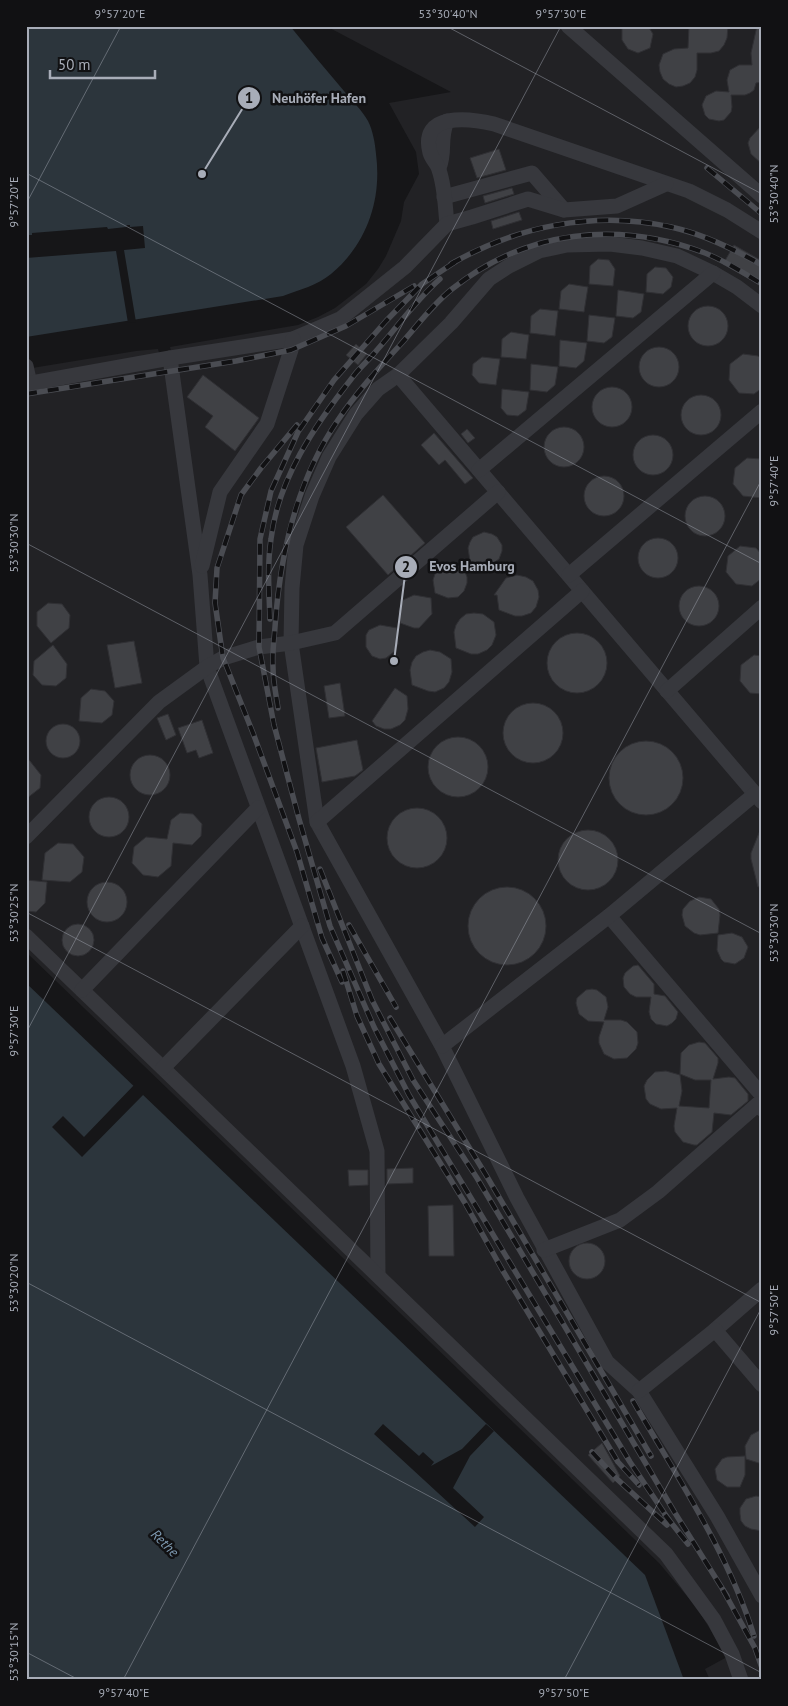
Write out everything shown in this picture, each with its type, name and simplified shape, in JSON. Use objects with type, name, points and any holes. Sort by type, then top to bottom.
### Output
[{"type":"lane","points":[[568,26],[762,196]]},
{"type":"lane","points":[[447,224],[439,168],[443,156],[442,138],[447,121],[468,119],[494,124],[666,184],[710,201],[762,232]]},
{"type":"lane","points":[[444,197],[532,173],[564,210]]},
{"type":"lane","points":[[26,366],[28,384],[293,338],[340,319],[405,267],[447,224],[528,199],[564,210],[617,206],[666,184]]},
{"type":"lane","points":[[762,306],[737,287],[677,256],[642,248],[610,244],[566,245],[539,251],[509,266],[489,279],[451,323],[398,375],[378,389],[356,414],[330,457],[312,496],[296,544],[292,588],[291,643],[317,822],[442,1046],[544,1250],[607,1362],[639,1391],[717,1516],[762,1596]]},
{"type":"lane","points":[[479,470],[713,273]]},
{"type":"lane","points":[[200,575],[220,492],[267,424],[291,350],[293,338]]},
{"type":"lane","points":[[170,358],[200,575],[207,666],[353,1066],[377,1151],[378,1275]]},
{"type":"lane","points":[[398,375],[758,798],[442,1046]]},
{"type":"lane","points":[[568,575],[762,411]]},
{"type":"lane","points":[[26,837],[159,702],[207,666],[223,658],[259,647],[291,643],[335,633],[498,492]]},
{"type":"lane","points":[[317,822],[582,591]]},
{"type":"lane","points":[[667,691],[762,607]]},
{"type":"lane","points":[[82,990],[258,808]]},
{"type":"lane","points":[[544,1250],[620,1220],[658,1192],[760,1099],[609,916]]},
{"type":"lane","points":[[164,1068],[302,926]]},
{"type":"lane","points":[[26,936],[378,1275],[556,1450],[666,1554],[714,1620],[732,1654],[742,1680]]},
{"type":"lane","points":[[639,1391],[715,1330],[762,1289]]},
{"type":"lane","points":[[715,1330],[762,1385]]},
{"type":"shaded area","points":[[326,26],[762,26],[762,1680],[710,1680],[705,1669],[727,1657],[697,1608],[659,1563],[26,952],[26,369],[136,351],[158,349],[159,353],[171,351],[170,347],[298,325],[335,308],[366,284],[386,256],[401,221],[404,202],[419,174],[416,152],[389,103],[451,92]]},
{"type":"water","points":[[26,26],[290,26],[363,113],[372,133],[376,154],[377,188],[369,220],[363,235],[354,249],[344,262],[326,278],[283,296],[26,337]]},
{"type":"water","name":"Rethe","points":[[26,983],[645,1575],[684,1680],[26,1680]]},
{"type":"pier","points":[[130,225],[130,227],[143,226],[145,248],[124,250],[136,322],[128,323],[116,251],[26,258],[26,235],[32,235],[32,233],[107,227],[108,229],[126,227]]},
{"type":"pier","points":[[135,1084],[145,1093],[82,1157],[52,1127],[63,1116],[84,1137]]},
{"type":"pier","points":[[383,1424],[419,1456],[423,1452],[434,1462],[431,1466],[462,1449],[486,1424],[494,1431],[470,1456],[453,1488],[484,1517],[475,1527],[374,1434]]},
{"type":"building","points":[[622,26],[648,26],[653,34],[650,48],[638,53],[628,49],[622,40]]},
{"type":"building","points":[[689,26],[728,26],[727,38],[719,51],[697,53],[695,77],[690,83],[676,87],[663,79],[659,65],[663,54],[674,49],[688,48]]},
{"type":"building","points":[[757,26],[762,26],[762,82],[756,83],[754,90],[750,93],[731,95],[731,112],[724,120],[709,119],[705,115],[702,105],[706,96],[716,91],[729,92],[727,80],[730,70],[739,65],[752,65],[751,53]]},
{"type":"building","points":[[762,125],[762,164],[751,154],[748,143]]},
{"type":"building","points":[[499,149],[506,170],[477,178],[470,158]]},
{"type":"building","points":[[512,188],[514,194],[485,203],[483,196]]},
{"type":"building","points":[[519,212],[522,220],[493,229],[491,221]]},
{"type":"building","points":[[734,245],[762,261],[762,286],[723,264]]},
{"type":"building","points":[[598,259],[609,260],[615,269],[613,286],[589,284],[590,266]]},
{"type":"building","points":[[655,267],[666,268],[673,277],[671,287],[663,294],[646,292],[647,274]]},
{"type":"building","points":[[569,284],[588,287],[584,312],[559,309],[561,291]]},
{"type":"building","points":[[618,290],[644,294],[641,312],[633,318],[616,316]]},
{"type":"building","points":[[708,306],[722,312],[728,326],[722,340],[708,346],[694,340],[688,326],[694,312]]},
{"type":"building","points":[[540,309],[558,311],[555,336],[530,333],[531,316]]},
{"type":"building","points":[[589,315],[615,318],[612,337],[604,343],[587,341]]},
{"type":"building","points":[[511,332],[529,335],[526,359],[501,357],[502,339]]},
{"type":"building","points":[[560,340],[587,343],[584,361],[576,368],[559,366]]},
{"type":"building","points":[[356,344],[367,354],[358,365],[346,355]]},
{"type":"building","points":[[659,347],[673,353],[679,367],[673,381],[659,387],[645,381],[639,367],[645,353]]},
{"type":"building","points":[[743,354],[758,356],[762,360],[762,388],[754,394],[739,393],[729,380],[730,364]]},
{"type":"building","points":[[482,357],[500,359],[496,385],[479,383],[472,375],[473,364]]},
{"type":"building","points":[[531,364],[558,367],[555,385],[547,392],[530,390]]},
{"type":"building","points":[[203,375],[259,418],[235,451],[205,427],[213,416],[187,397]]},
{"type":"building","points":[[612,387],[626,393],[632,407],[626,421],[612,427],[598,421],[592,407],[598,393]]},
{"type":"building","points":[[502,389],[529,392],[526,410],[518,416],[507,415],[501,408]]},
{"type":"building","points":[[701,395],[715,401],[721,415],[715,429],[701,435],[687,429],[681,415],[687,401]]},
{"type":"building","points":[[564,427],[578,433],[584,447],[578,461],[564,467],[550,461],[544,447],[550,433]]},
{"type":"building","points":[[467,429],[475,438],[468,443],[461,434]]},
{"type":"building","points":[[434,433],[473,478],[465,484],[445,460],[439,465],[421,445]]},
{"type":"building","points":[[653,435],[667,441],[673,455],[667,469],[653,475],[639,469],[633,455],[639,441]]},
{"type":"building","points":[[747,458],[762,459],[762,498],[743,496],[733,484],[735,468]]},
{"type":"building","points":[[604,476],[618,482],[624,496],[618,510],[604,516],[590,510],[584,496],[590,482]]},
{"type":"building","points":[[383,495],[425,543],[388,575],[346,527]]},
{"type":"building","points":[[705,496],[719,502],[725,516],[719,530],[705,536],[691,530],[685,516],[691,502]]},
{"type":"building","points":[[484,532],[497,537],[502,545],[499,559],[489,566],[483,566],[470,561],[468,548],[473,537]]},
{"type":"building","points":[[658,538],[672,544],[678,558],[672,572],[658,578],[644,572],[638,558],[644,544]]},
{"type":"building","points":[[740,546],[756,548],[762,555],[762,578],[752,586],[736,584],[726,572],[728,556]]},
{"type":"building","points":[[449,564],[463,567],[467,577],[464,591],[458,597],[448,598],[435,593],[433,580],[435,574],[443,566]]},
{"type":"building","points":[[517,575],[533,581],[538,590],[539,597],[536,607],[531,613],[522,616],[515,616],[499,610],[497,595],[494,595],[506,578]]},
{"type":"building","points":[[699,586],[713,592],[719,606],[713,620],[699,626],[685,620],[679,606],[685,592]]},
{"type":"building","points":[[414,595],[431,598],[432,614],[419,628],[400,623],[399,611],[403,600]]},
{"type":"building","points":[[48,603],[62,604],[70,615],[69,628],[51,643],[37,626],[37,612]]},
{"type":"building","points":[[466,614],[483,614],[494,622],[496,635],[492,645],[487,650],[478,654],[471,654],[456,648],[454,632],[460,619]]},
{"type":"building","points":[[380,625],[397,628],[398,644],[395,651],[386,658],[380,659],[372,656],[366,647],[366,635],[369,630]]},
{"type":"building","points":[[577,633],[594,638],[602,646],[607,663],[602,680],[594,688],[577,693],[560,688],[552,680],[547,663],[552,646],[560,638]]},
{"type":"building","points":[[134,641],[142,683],[115,688],[107,645]]},
{"type":"building","points":[[53,645],[67,664],[66,678],[56,686],[42,685],[33,675],[34,661]]},
{"type":"building","points":[[430,650],[440,652],[451,659],[452,672],[449,682],[444,688],[435,692],[412,685],[410,670],[416,656]]},
{"type":"building","points":[[754,655],[762,656],[762,694],[750,693],[740,681],[741,665]]},
{"type":"building","points":[[340,683],[345,716],[329,718],[324,686]]},
{"type":"building","points":[[395,688],[407,696],[408,709],[405,720],[400,725],[391,729],[376,726],[372,721]]},
{"type":"building","points":[[91,689],[105,691],[114,701],[112,715],[102,723],[79,721],[81,698]]},
{"type":"building","points":[[533,703],[550,708],[558,716],[563,733],[558,750],[550,758],[533,763],[516,758],[508,750],[503,733],[508,716],[516,708]]},
{"type":"building","points":[[168,714],[176,735],[166,740],[157,718]]},
{"type":"building","points":[[202,720],[213,753],[199,758],[196,750],[187,753],[178,728]]},
{"type":"building","points":[[63,724],[75,729],[80,741],[75,753],[63,758],[51,753],[46,741],[51,729]]},
{"type":"building","points":[[458,737],[475,742],[483,750],[488,767],[483,784],[475,792],[458,797],[441,792],[433,784],[428,767],[433,750],[441,742]]},
{"type":"building","points":[[357,740],[363,770],[355,776],[322,782],[316,748]]},
{"type":"building","points":[[646,741],[667,747],[677,757],[683,778],[677,799],[667,809],[646,815],[625,809],[615,799],[609,778],[615,757],[625,747]]},
{"type":"building","points":[[150,755],[164,761],[170,775],[164,789],[150,795],[136,789],[130,775],[136,761]]},
{"type":"building","points":[[26,756],[41,775],[40,788],[26,799]]},
{"type":"building","points":[[109,797],[123,803],[129,817],[123,831],[109,837],[95,831],[89,817],[95,803]]},
{"type":"building","points":[[417,808],[434,813],[442,821],[447,838],[442,855],[434,863],[417,868],[400,863],[392,855],[387,838],[392,821],[400,813]]},
{"type":"building","points":[[180,813],[193,814],[202,824],[201,836],[192,845],[173,843],[171,866],[158,877],[143,875],[132,863],[134,847],[146,837],[167,839],[171,820]]},
{"type":"building","points":[[761,828],[762,886],[758,887],[751,853]]},
{"type":"building","points":[[588,830],[605,835],[613,843],[618,860],[613,877],[605,885],[588,890],[571,885],[563,877],[558,860],[563,843],[571,835]]},
{"type":"building","points":[[58,843],[73,844],[84,857],[82,872],[70,882],[42,880],[45,853]]},
{"type":"building","points":[[26,880],[47,882],[45,903],[36,912],[26,911]]},
{"type":"building","points":[[107,882],[121,888],[127,902],[121,916],[107,922],[93,916],[87,902],[93,888]]},
{"type":"building","points":[[507,887],[522,890],[534,899],[543,911],[546,926],[543,941],[534,953],[522,962],[507,965],[492,962],[480,953],[471,941],[468,926],[471,911],[480,899],[492,890]]},
{"type":"building","points":[[699,897],[711,899],[719,909],[718,933],[700,935],[685,926],[682,915],[683,909],[690,901]]},
{"type":"building","points":[[78,924],[90,928],[94,940],[90,952],[78,956],[66,952],[62,940],[66,928]]},
{"type":"building","points":[[732,933],[742,937],[748,947],[744,958],[735,964],[724,962],[717,950],[718,935]]},
{"type":"building","points":[[638,965],[654,984],[654,994],[665,996],[678,1012],[676,1019],[667,1026],[656,1024],[651,1019],[649,1012],[651,997],[636,997],[630,994],[624,987],[623,978],[625,973],[633,966]]},
{"type":"building","points":[[586,990],[597,990],[606,997],[608,1007],[604,1020],[627,1022],[637,1032],[638,1043],[636,1049],[627,1058],[614,1059],[604,1054],[599,1043],[599,1037],[604,1022],[588,1021],[579,1014],[576,1003],[577,998]]},
{"type":"building","points":[[699,1042],[705,1043],[718,1058],[713,1079],[735,1078],[748,1094],[748,1101],[731,1115],[714,1113],[712,1132],[697,1145],[694,1145],[683,1142],[675,1132],[677,1108],[661,1109],[650,1104],[646,1099],[644,1086],[655,1072],[666,1071],[680,1075],[682,1091],[679,1106],[709,1108],[711,1080],[695,1080],[680,1074],[681,1053],[689,1045]]},
{"type":"building","points":[[413,1168],[413,1183],[387,1184],[387,1169]]},
{"type":"building","points":[[348,1170],[368,1170],[368,1185],[349,1186]]},
{"type":"building","points":[[453,1205],[454,1256],[429,1256],[428,1206]]},
{"type":"building","points":[[587,1243],[594,1244],[600,1248],[604,1254],[604,1268],[600,1274],[594,1278],[587,1279],[580,1278],[574,1274],[570,1268],[569,1261],[570,1254],[574,1248],[580,1244]]},
{"type":"building","points":[[762,1429],[762,1464],[746,1459],[745,1446],[751,1435]]},
{"type":"building","points":[[602,1443],[620,1476],[613,1483],[588,1455]]},
{"type":"building","points":[[745,1456],[745,1475],[740,1487],[727,1487],[717,1480],[715,1469],[722,1459]]},
{"type":"building","points":[[756,1496],[762,1497],[762,1531],[751,1529],[741,1521],[740,1508],[746,1499]]},
{"type":"railway","points":[[707,168],[762,214]]},
{"type":"railway","points":[[451,264],[476,251],[530,231],[585,221],[614,220],[642,222],[683,230],[718,243],[762,265]]},
{"type":"railway","points":[[278,708],[273,662],[277,600],[286,546],[301,493],[311,468],[323,443],[345,410],[375,372],[445,295],[481,269],[511,254],[542,243],[606,234],[639,236],[705,253],[727,263],[762,284]]},
{"type":"railway","points":[[455,262],[422,284],[386,321],[334,380],[298,432],[271,491],[260,539],[259,647],[274,725],[330,926],[374,1027],[409,1095],[630,1462],[669,1520]]},
{"type":"railway","points":[[270,619],[269,569],[271,539],[281,495],[290,474],[312,434],[355,374],[415,304],[440,279]]},
{"type":"railway","points":[[26,394],[236,361],[291,350],[346,326],[414,286]]},
{"type":"railway","points":[[297,425],[241,495],[217,568],[215,603],[223,658],[297,852],[322,938],[342,982]]},
{"type":"railway","points":[[320,869],[372,1000],[413,1080],[477,1178],[675,1513],[727,1596]]},
{"type":"railway","points":[[349,925],[396,1007]]},
{"type":"railway","points":[[343,971],[357,1016],[379,1064],[465,1203],[503,1271],[618,1462],[639,1485]]},
{"type":"railway","points":[[390,1018],[486,1175],[651,1456]]},
{"type":"railway","points":[[633,1401],[716,1545],[743,1605],[754,1636]]},
{"type":"railway","points":[[592,1452],[617,1479],[667,1525]]},
{"type":"railway","points":[[665,1515],[688,1544]]},
{"type":"railway","points":[[723,1590],[755,1648],[762,1668]]},
{"type":"place","name":"Neuhöfer Hafen","points":[[202,174]]},
{"type":"place","name":"Evos Hamburg","points":[[394,661]]}]
